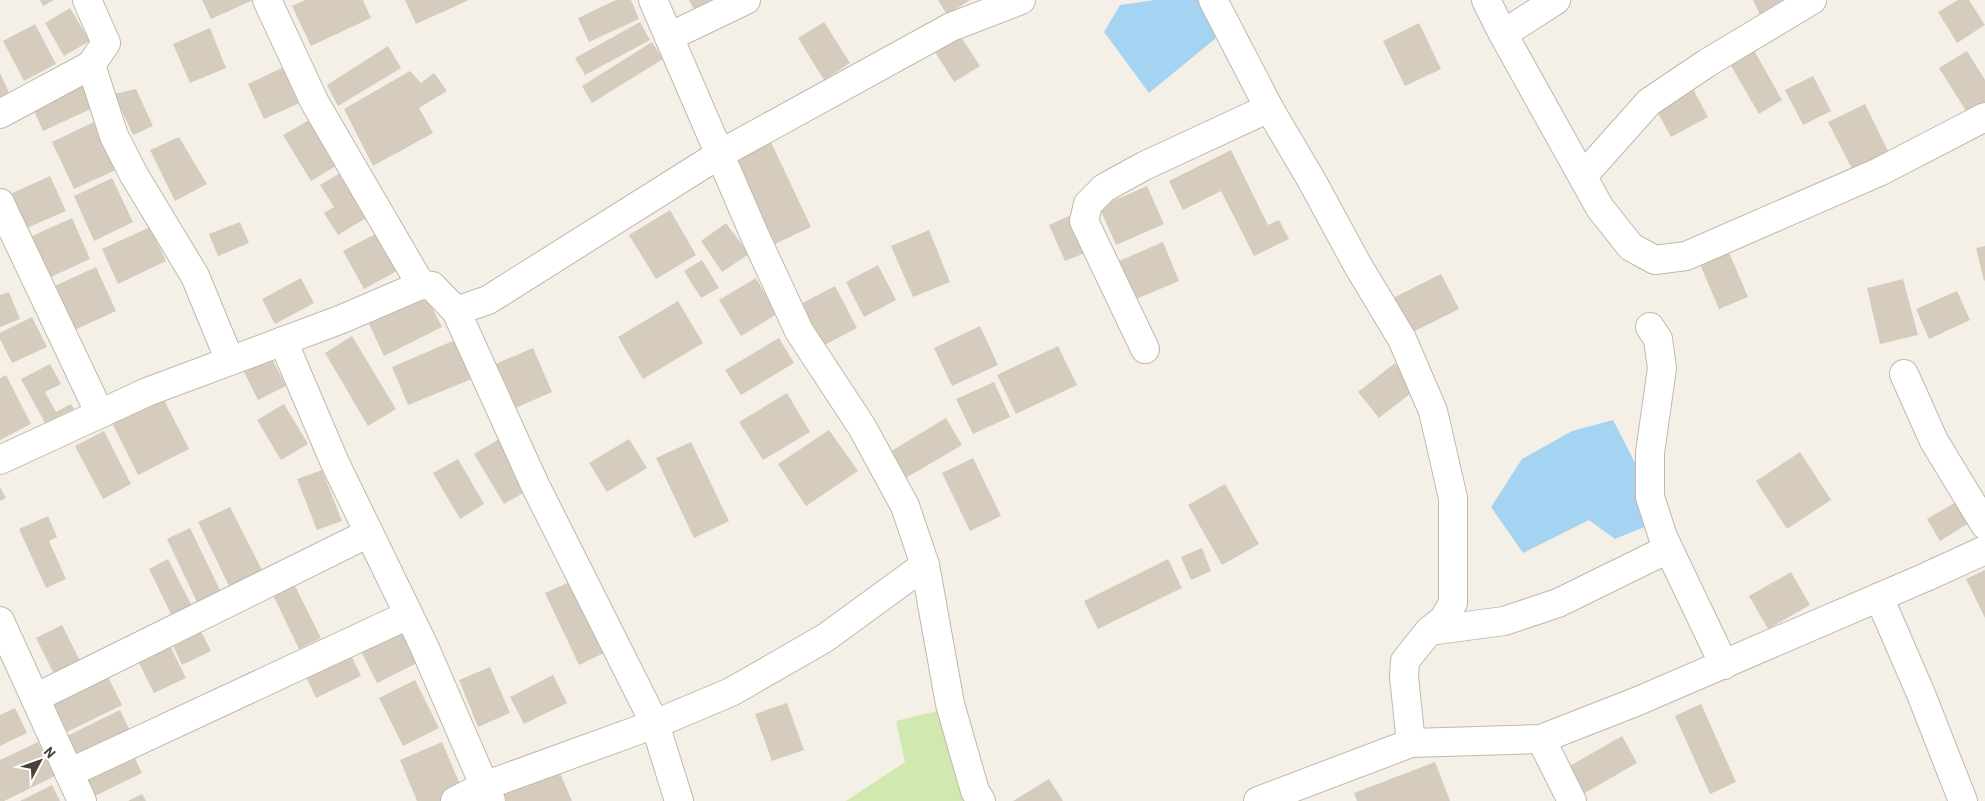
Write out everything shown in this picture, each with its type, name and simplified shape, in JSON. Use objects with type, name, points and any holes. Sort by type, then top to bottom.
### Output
[{"type":"street","points":[[0,114],[91,65],[106,43],[87,0]]},
{"type":"street","points":[[267,0],[315,103],[421,285]]},
{"type":"street","points":[[653,0],[799,332],[862,428],[905,506],[925,565],[950,704],[975,791],[981,801]]},
{"type":"street","points":[[669,37],[746,0]]},
{"type":"street","points":[[456,311],[488,300],[720,154],[951,26],[1020,0]]},
{"type":"street","points":[[1213,0],[1268,108],[1402,339],[1433,411],[1453,498],[1453,603],[1442,620],[1429,630],[1405,661],[1404,677],[1411,743]]},
{"type":"street","points":[[1486,0],[1600,208],[1631,247],[1655,260],[1686,256],[1879,172],[1985,117]]},
{"type":"street","points":[[1503,34],[1556,0]]},
{"type":"street","points":[[1582,176],[1649,102],[1707,63],[1812,0]]},
{"type":"street","points":[[91,65],[114,136],[134,175],[195,276],[230,361]]},
{"type":"street","points":[[1145,349],[1084,221],[1088,204],[1104,188],[1144,166],[1268,108]]},
{"type":"street","points":[[0,203],[100,414]]},
{"type":"street","points":[[0,460],[147,392],[342,319],[421,285],[432,286],[456,311],[535,485],[655,724],[679,801]]},
{"type":"street","points":[[1650,327],[1658,340],[1662,368],[1650,453],[1650,497],[1668,549],[1724,664]]},
{"type":"street","points":[[283,342],[335,463],[408,614],[487,794]]},
{"type":"street","points":[[1904,374],[1934,441],[1985,525]]},
{"type":"street","points":[[35,698],[369,533]]},
{"type":"street","points":[[1429,630],[1504,621],[1558,603],[1668,549]]},
{"type":"street","points":[[1258,801],[1320,790],[1411,743],[1542,739],[1638,701],[1985,550]]},
{"type":"street","points":[[455,801],[487,794],[730,692],[825,638],[925,565]]},
{"type":"street","points":[[1879,597],[1921,694],[1963,801]]},
{"type":"street","points":[[69,774],[408,614]]},
{"type":"street","points":[[0,623],[82,801]]},
{"type":"street","points":[[1542,739],[1572,801]]},
{"type":"green space","points":[[945,709],[971,801],[846,801],[905,762],[896,721]]},
{"type":"water","points":[[1155,0],[1206,0],[1216,38],[1149,93],[1104,32],[1120,5]]},
{"type":"water","points":[[1613,420],[1664,519],[1615,539],[1589,520],[1523,553],[1491,507],[1522,459],[1572,431]]},
{"type":"building","points":[[40,0],[54,0],[43,6]]},
{"type":"building","points":[[202,0],[253,0],[211,19]]},
{"type":"building","points":[[305,0],[363,0],[371,18],[311,46],[292,6]]},
{"type":"building","points":[[405,0],[469,0],[416,24]]},
{"type":"building","points":[[616,0],[631,0],[639,19],[589,42],[578,18]]},
{"type":"building","points":[[689,0],[720,0],[696,13]]},
{"type":"building","points":[[938,0],[970,0],[947,15]]},
{"type":"building","points":[[1753,0],[1791,0],[1760,15]]},
{"type":"building","points":[[1958,0],[1969,0],[1985,25],[1957,43],[1938,12]]},
{"type":"building","points":[[70,8],[90,41],[64,56],[45,23]]},
{"type":"building","points":[[640,22],[650,40],[585,75],[575,58]]},
{"type":"building","points":[[824,22],[850,63],[824,80],[798,38]]},
{"type":"building","points":[[1419,23],[1441,69],[1405,86],[1383,41]]},
{"type":"building","points":[[35,24],[56,64],[24,81],[3,41]]},
{"type":"building","points":[[210,28],[226,68],[190,83],[173,44]]},
{"type":"building","points":[[957,31],[980,66],[954,82],[932,47]]},
{"type":"building","points":[[652,42],[663,59],[592,103],[582,86]]},
{"type":"building","points":[[1751,45],[1782,100],[1759,114],[1727,59]]},
{"type":"building","points":[[388,46],[401,68],[338,106],[327,85]]},
{"type":"building","points":[[1967,51],[1985,80],[1985,104],[1968,114],[1939,68]]},
{"type":"building","points":[[290,64],[306,100],[264,119],[248,84]]},
{"type":"building","points":[[410,71],[421,83],[434,73],[447,91],[419,108],[433,133],[373,166],[344,109]]},
{"type":"building","points":[[0,73],[11,97],[0,102]]},
{"type":"building","points":[[1813,76],[1831,111],[1803,125],[1785,90]]},
{"type":"building","points":[[83,80],[95,107],[43,131],[31,104]]},
{"type":"building","points":[[1692,87],[1708,117],[1671,137],[1655,108]]},
{"type":"building","points":[[136,89],[153,126],[133,135],[114,94]]},
{"type":"building","points":[[1865,104],[1890,155],[1854,173],[1828,122]]},
{"type":"building","points":[[311,119],[339,164],[311,181],[283,135]]},
{"type":"building","points":[[98,120],[120,168],[74,189],[52,142]]},
{"type":"building","points":[[179,137],[207,184],[175,201],[150,150]]},
{"type":"building","points":[[770,140],[811,227],[775,244],[733,157]]},
{"type":"building","points":[[1231,150],[1268,225],[1279,220],[1289,239],[1254,256],[1221,191],[1183,210],[1169,181]]},
{"type":"building","points":[[340,173],[366,218],[338,235],[324,213],[334,207],[320,185]]},
{"type":"building","points":[[50,176],[66,211],[20,231],[4,197]]},
{"type":"building","points":[[112,178],[133,222],[94,241],[74,196]]},
{"type":"building","points":[[1147,186],[1164,224],[1116,245],[1099,207]]},
{"type":"building","points":[[670,210],[696,255],[656,279],[629,235]]},
{"type":"building","points":[[1069,216],[1085,253],[1065,261],[1049,225]]},
{"type":"building","points":[[72,218],[90,259],[40,282],[21,241]]},
{"type":"building","points":[[240,222],[249,243],[218,256],[209,234]]},
{"type":"building","points":[[726,223],[749,254],[722,272],[701,241]]},
{"type":"building","points":[[150,227],[166,261],[118,284],[102,249]]},
{"type":"building","points":[[929,230],[950,282],[913,297],[891,246]]},
{"type":"building","points":[[377,233],[397,271],[364,289],[343,251]]},
{"type":"building","points":[[1163,242],[1179,281],[1129,302],[1112,264]]},
{"type":"building","points":[[1725,243],[1748,297],[1719,309],[1696,255]]},
{"type":"building","points":[[1985,246],[1985,280],[1984,281],[1976,248]]},
{"type":"building","points":[[702,260],[719,288],[701,298],[684,271]]},
{"type":"building","points":[[878,265],[896,300],[864,317],[846,282]]},
{"type":"building","points":[[96,267],[116,311],[64,335],[44,291]]},
{"type":"building","points":[[1441,274],[1459,309],[1409,334],[1391,299]]},
{"type":"building","points":[[301,278],[314,303],[275,324],[262,299]]},
{"type":"building","points":[[756,278],[777,314],[741,336],[719,300]]},
{"type":"building","points":[[1903,279],[1918,335],[1880,344],[1867,288]]},
{"type":"building","points":[[835,286],[857,328],[817,349],[795,307]]},
{"type":"building","points":[[1957,291],[1970,320],[1929,339],[1916,309]]},
{"type":"building","points":[[9,292],[20,319],[0,327],[0,295]]},
{"type":"building","points":[[426,296],[442,327],[384,356],[369,324]]},
{"type":"building","points":[[678,301],[703,343],[643,379],[618,337]]},
{"type":"building","points":[[32,317],[47,347],[12,363],[0,339],[0,333]]},
{"type":"building","points":[[980,326],[998,365],[952,386],[934,348]]},
{"type":"building","points":[[352,336],[396,409],[368,426],[325,353]]},
{"type":"building","points":[[779,338],[794,363],[741,395],[725,370]]},
{"type":"building","points":[[455,340],[472,379],[408,405],[392,367]]},
{"type":"building","points":[[1058,346],[1077,385],[1016,414],[997,375]]},
{"type":"building","points":[[533,348],[552,392],[511,410],[491,366]]},
{"type":"building","points":[[269,353],[286,386],[258,400],[242,368]]},
{"type":"building","points":[[1395,363],[1415,390],[1379,418],[1358,392]]},
{"type":"building","points":[[50,364],[61,384],[45,392],[56,412],[71,404],[74,409],[45,423],[21,379]]},
{"type":"building","points":[[6,375],[31,424],[0,440],[0,378]]},
{"type":"building","points":[[994,382],[1010,417],[973,434],[956,399]]},
{"type":"building","points":[[160,392],[189,449],[138,475],[109,417]]},
{"type":"building","points":[[787,393],[810,432],[763,460],[739,422]]},
{"type":"building","points":[[284,404],[308,444],[281,460],[257,420]]},
{"type":"building","points":[[946,418],[962,445],[904,479],[888,453]]},
{"type":"building","points":[[829,430],[858,471],[806,506],[778,464]]},
{"type":"building","points":[[104,431],[131,484],[103,499],[75,446]]},
{"type":"building","points":[[499,439],[530,489],[504,504],[474,454]]},
{"type":"building","points":[[629,439],[647,468],[607,492],[589,463]]},
{"type":"building","points":[[691,442],[729,521],[694,538],[656,458]]},
{"type":"building","points":[[1800,452],[1831,500],[1787,529],[1756,481]]},
{"type":"building","points":[[973,458],[1001,516],[970,531],[942,473]]},
{"type":"building","points":[[458,459],[484,504],[460,519],[433,473]]},
{"type":"building","points":[[322,470],[342,521],[317,530],[297,479]]},
{"type":"building","points":[[1225,484],[1259,544],[1222,565],[1188,505]]},
{"type":"building","points":[[0,487],[6,498],[0,501]]},
{"type":"building","points":[[1956,502],[1969,523],[1940,541],[1927,519]]},
{"type":"building","points":[[230,507],[262,570],[229,586],[198,522]]},
{"type":"building","points":[[48,516],[57,537],[49,541],[66,579],[46,588],[19,529]]},
{"type":"building","points":[[190,528],[220,590],[197,602],[167,539]]},
{"type":"building","points":[[1202,548],[1211,571],[1191,580],[1181,557]]},
{"type":"building","points":[[168,559],[192,606],[172,616],[149,569]]},
{"type":"building","points":[[1168,559],[1182,588],[1098,629],[1084,601]]},
{"type":"building","points":[[1985,570],[1985,618],[1966,579]]},
{"type":"building","points":[[1791,572],[1810,605],[1768,629],[1749,596]]},
{"type":"building","points":[[574,580],[608,651],[579,665],[545,593]]},
{"type":"building","points":[[293,582],[321,638],[299,649],[272,593]]},
{"type":"building","points":[[62,625],[82,665],[56,678],[36,638]]},
{"type":"building","points":[[402,627],[421,661],[377,683],[360,649]]},
{"type":"building","points":[[199,628],[211,651],[182,665],[171,641]]},
{"type":"building","points":[[167,640],[186,678],[154,693],[135,655]]},
{"type":"building","points":[[351,655],[361,676],[316,698],[306,677]]},
{"type":"building","points":[[490,667],[510,713],[478,727],[459,680]]},
{"type":"building","points":[[104,669],[122,705],[59,736],[41,700]]},
{"type":"building","points":[[553,675],[567,703],[524,724],[510,697]]},
{"type":"building","points":[[415,680],[439,728],[403,746],[379,698]]},
{"type":"building","points":[[787,703],[804,750],[772,761],[755,714]]},
{"type":"building","points":[[1701,704],[1736,782],[1710,794],[1675,716]]},
{"type":"building","points":[[15,708],[27,733],[0,746],[0,715]]},
{"type":"building","points":[[120,710],[132,735],[73,764],[61,739]]},
{"type":"building","points":[[1622,736],[1637,763],[1583,794],[1568,767]]},
{"type":"building","points":[[38,742],[55,776],[4,801],[0,801],[0,760]]},
{"type":"building","points":[[442,742],[464,794],[448,801],[417,801],[400,760]]},
{"type":"building","points":[[131,750],[142,773],[95,796],[83,773]]},
{"type":"building","points":[[1435,762],[1450,801],[1357,801],[1354,793]]},
{"type":"building","points":[[559,771],[572,801],[504,801],[501,794]]},
{"type":"building","points":[[1049,779],[1063,801],[1013,801]]},
{"type":"building","points":[[52,785],[60,801],[20,801]]},
{"type":"building","points":[[142,794],[146,801],[128,801]]}]
